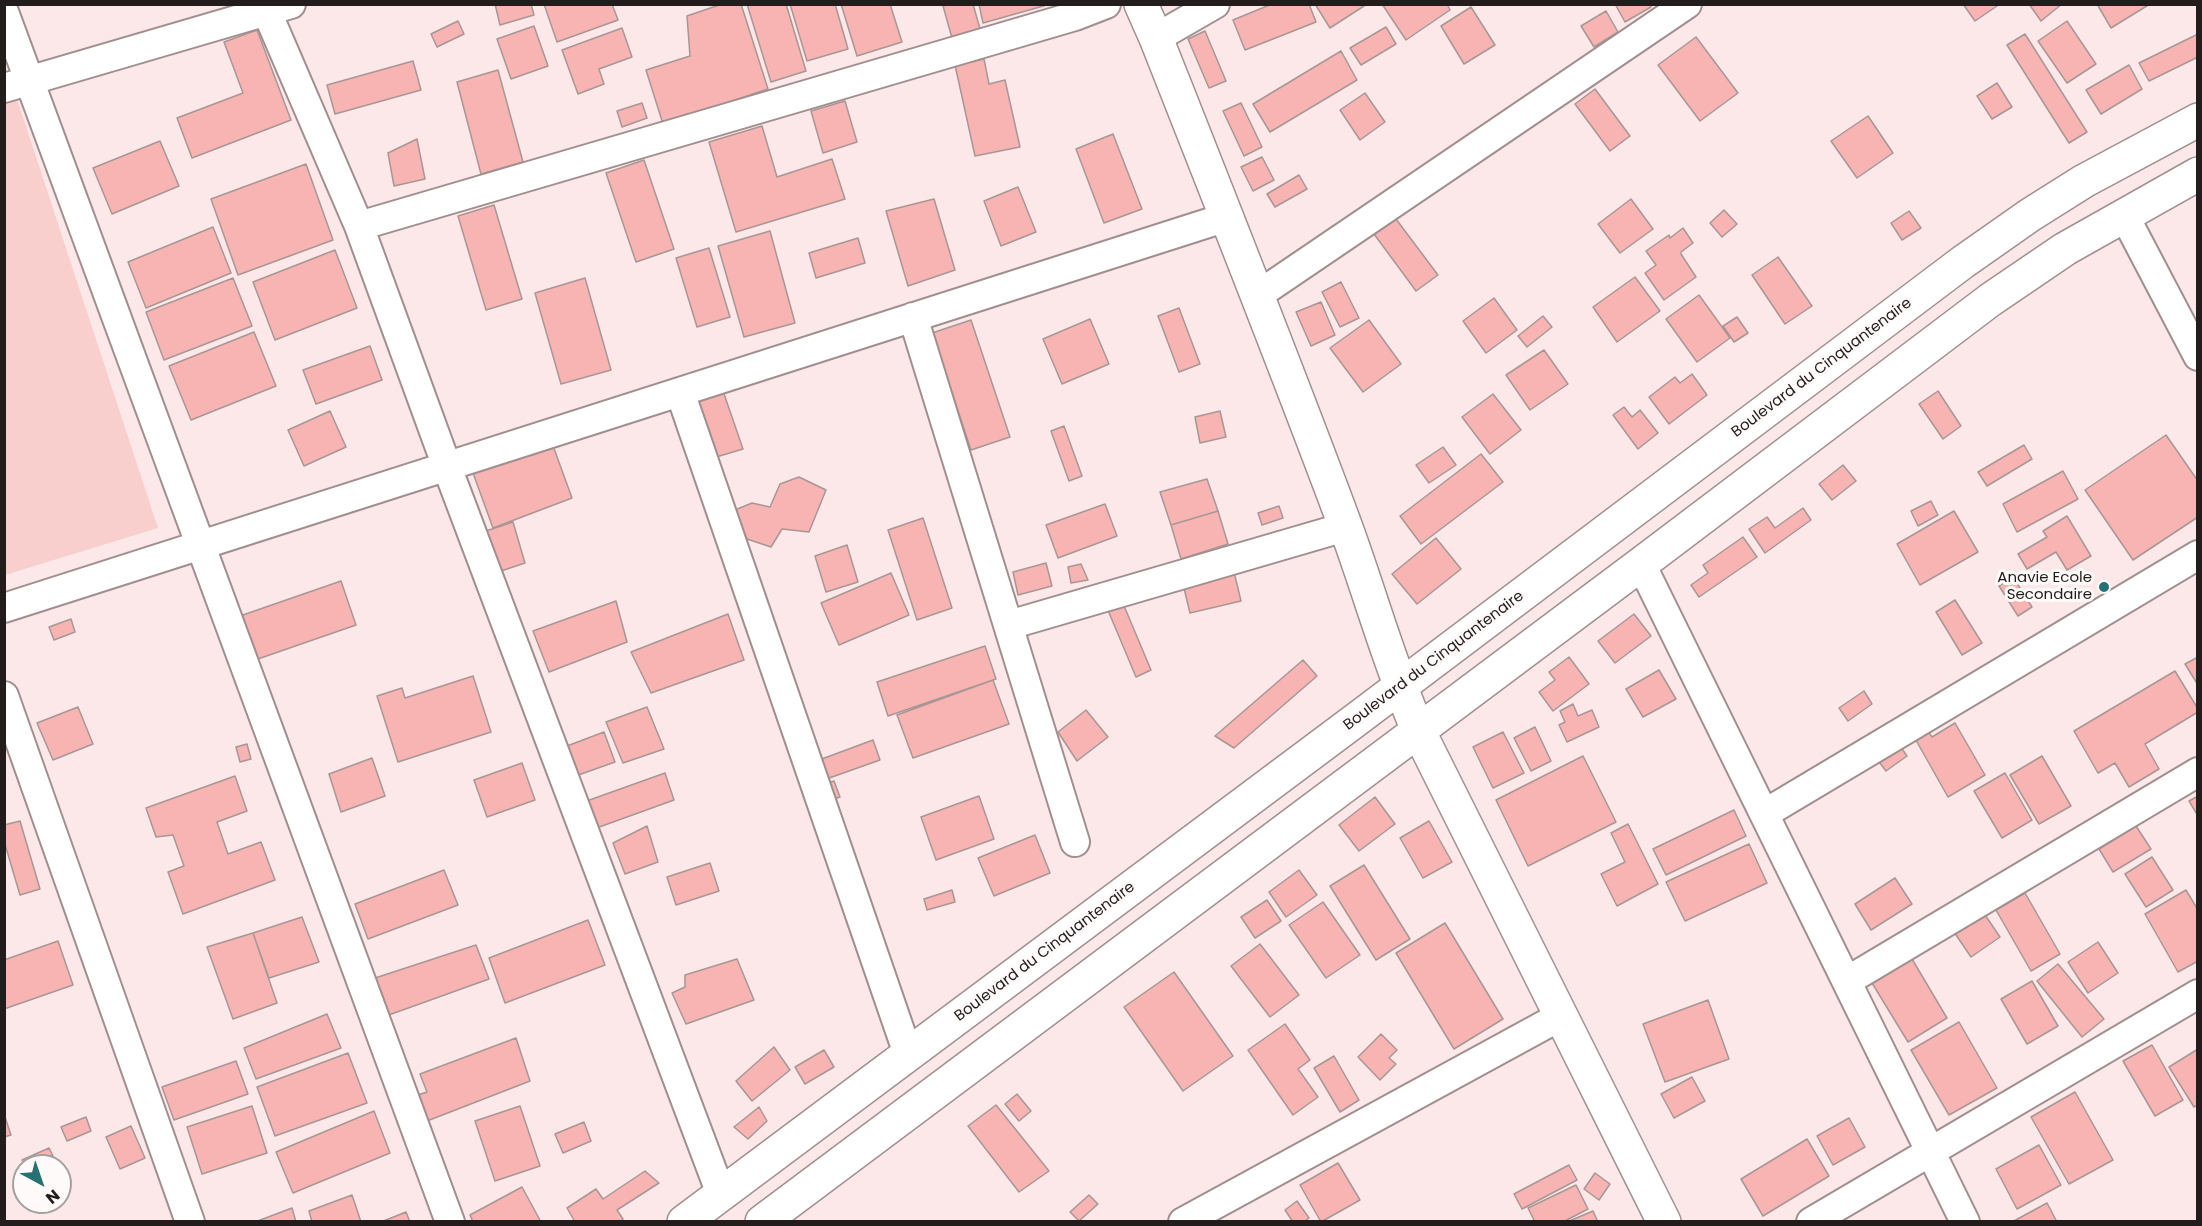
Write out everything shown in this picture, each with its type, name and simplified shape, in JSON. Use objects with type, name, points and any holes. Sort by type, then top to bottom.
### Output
[{"type":"main road","points":[[1141,4],[1258,295],[1345,527],[1399,687],[1418,730],[1664,1221]]},
{"type":"main road","name":"Boulevard du Cinquantenaire","points":[[684,1221],[1963,262],[2084,181],[2198,120]]},
{"type":"main road","points":[[762,1221],[1641,564],[1990,300],[2065,249],[2198,174]]},
{"type":"street","points":[[359,226],[1075,16],[1106,4]]},
{"type":"street","points":[[1156,38],[1215,4]]},
{"type":"street","points":[[1258,295],[1687,4]]},
{"type":"street","points":[[17,85],[279,8],[447,467],[721,1194]]},
{"type":"street","points":[[4,12],[17,85],[201,545],[450,1221]]},
{"type":"street","points":[[2124,215],[2198,356]]},
{"type":"street","points":[[4,608],[1227,217]]},
{"type":"street","points":[[913,317],[1010,625],[1075,842]]},
{"type":"street","points":[[680,392],[908,1054]]},
{"type":"street","points":[[1010,625],[1345,527]]},
{"type":"street","points":[[1764,814],[2198,555]]},
{"type":"street","points":[[1641,564],[1965,1221]]},
{"type":"street","points":[[4,696],[190,1221]]},
{"type":"street","points":[[1846,981],[2198,772]]},
{"type":"street","points":[[1811,1221],[2198,994]]},
{"type":"street","points":[[1183,1221],[1561,1016]]},
{"type":"shaded area","points":[[16,96],[158,528],[5,575],[4,99]]},
{"type":"building","points":[[495,4],[531,4],[534,15],[500,25]]},
{"type":"building","points":[[544,4],[612,4],[618,20],[557,42]]},
{"type":"building","points":[[722,4],[741,4],[768,89],[663,124],[646,70],[690,56],[687,16]]},
{"type":"building","points":[[747,4],[786,4],[806,71],[771,82]]},
{"type":"building","points":[[790,4],[835,4],[848,49],[807,61]]},
{"type":"building","points":[[841,4],[890,4],[902,42],[857,56]]},
{"type":"building","points":[[973,4],[980,29],[952,38],[943,6]]},
{"type":"building","points":[[979,4],[1047,4],[1047,5],[983,23]]},
{"type":"building","points":[[1272,4],[1309,4],[1316,22],[1245,50],[1233,20]]},
{"type":"building","points":[[1315,4],[1363,4],[1364,6],[1330,28]]},
{"type":"building","points":[[1382,4],[1447,4],[1450,10],[1406,40]]},
{"type":"building","points":[[1615,4],[1650,4],[1651,7],[1625,22]]},
{"type":"building","points":[[1963,4],[2000,4],[1975,21]]},
{"type":"building","points":[[2029,4],[2062,4],[2041,21]]},
{"type":"building","points":[[2097,4],[2150,4],[2111,28]]},
{"type":"building","points":[[1471,7],[1495,45],[1464,64],[1441,26]]},
{"type":"building","points":[[1606,11],[1618,32],[1594,47],[1581,26]]},
{"type":"building","points":[[458,21],[464,34],[437,47],[431,34]]},
{"type":"building","points":[[2067,21],[2096,64],[2067,83],[2038,41]]},
{"type":"building","points":[[534,26],[548,66],[511,79],[497,39]]},
{"type":"building","points":[[1386,27],[1396,44],[1361,65],[1350,48]]},
{"type":"building","points":[[622,28],[632,57],[599,69],[604,84],[578,94],[562,50]]},
{"type":"building","points":[[257,30],[291,120],[192,158],[177,118],[243,93],[224,42]]},
{"type":"building","points":[[1205,31],[1226,81],[1209,88],[1188,39]]},
{"type":"building","points":[[2025,34],[2087,132],[2069,143],[2007,45]]},
{"type":"building","points":[[2198,34],[2198,57],[2149,81],[2139,63]]},
{"type":"building","points":[[1696,37],[1738,93],[1700,121],[1658,65]]},
{"type":"building","points":[[1341,51],[1357,80],[1270,132],[1253,104]]},
{"type":"building","points":[[984,59],[989,84],[1005,80],[1020,147],[975,156],[955,65]]},
{"type":"building","points":[[413,61],[421,90],[335,114],[327,85]]},
{"type":"building","points":[[2129,65],[2142,89],[2101,114],[2086,90]]},
{"type":"building","points":[[498,70],[523,162],[481,174],[457,82]]},
{"type":"building","points":[[1997,83],[2012,107],[1992,119],[1977,96]]},
{"type":"building","points":[[1595,89],[1630,136],[1610,151],[1575,104]]},
{"type":"building","points":[[1365,93],[1385,122],[1360,140],[1340,110]]},
{"type":"building","points":[[845,101],[857,142],[823,153],[811,111]]},
{"type":"building","points":[[642,103],[647,118],[622,127],[617,111]]},
{"type":"building","points":[[1241,103],[1262,147],[1244,156],[1223,111]]},
{"type":"building","points":[[1868,116],[1893,153],[1857,178],[1831,141]]},
{"type":"building","points":[[762,126],[777,177],[832,159],[845,199],[736,232],[709,142]]},
{"type":"building","points":[[1113,134],[1142,209],[1104,223],[1076,149]]},
{"type":"building","points":[[417,139],[425,179],[394,186],[388,153]]},
{"type":"building","points":[[160,141],[179,186],[112,214],[93,168]]},
{"type":"building","points":[[1262,157],[1274,180],[1253,191],[1241,167]]},
{"type":"building","points":[[644,160],[674,249],[636,262],[606,173]]},
{"type":"building","points":[[306,164],[333,240],[238,275],[211,199]]},
{"type":"building","points":[[1299,175],[1307,189],[1275,207],[1267,194]]},
{"type":"building","points":[[1018,187],[1036,232],[1001,246],[984,201]]},
{"type":"building","points":[[934,199],[955,270],[908,286],[886,211]]},
{"type":"building","points":[[1631,199],[1653,229],[1620,253],[1598,224]]},
{"type":"building","points":[[494,205],[522,299],[486,310],[458,216]]},
{"type":"building","points":[[1724,210],[1737,224],[1722,237],[1710,223]]},
{"type":"building","points":[[1909,211],[1921,228],[1902,240],[1891,223]]},
{"type":"building","points":[[1396,219],[1438,275],[1416,291],[1374,234]]},
{"type":"building","points":[[213,227],[231,273],[146,308],[128,262]]},
{"type":"building","points":[[1683,228],[1693,243],[1681,254],[1696,277],[1664,300],[1645,273],[1656,265],[1646,251]]},
{"type":"building","points":[[770,231],[795,323],[744,337],[718,246]]},
{"type":"building","points":[[858,238],[865,263],[816,278],[809,253]]},
{"type":"building","points":[[709,248],[730,317],[697,327],[676,258]]},
{"type":"building","points":[[335,250],[357,308],[275,340],[253,282]]},
{"type":"building","points":[[1778,257],[1812,306],[1785,324],[1752,275]]},
{"type":"building","points":[[1635,277],[1660,311],[1617,342],[1593,307]]},
{"type":"building","points":[[233,278],[252,326],[164,360],[146,312]]},
{"type":"building","points":[[585,278],[611,370],[561,384],[535,293]]},
{"type":"building","points":[[1341,282],[1359,318],[1340,327],[1322,292]]},
{"type":"building","points":[[1699,295],[1730,338],[1697,362],[1666,319]]},
{"type":"building","points":[[1494,298],[1517,330],[1486,353],[1463,321]]},
{"type":"building","points":[[1321,302],[1335,335],[1311,346],[1296,312]]},
{"type":"building","points":[[1179,308],[1200,364],[1179,372],[1158,316]]},
{"type":"building","points":[[1543,316],[1552,327],[1527,347],[1518,336]]},
{"type":"building","points":[[1737,317],[1748,333],[1734,342],[1723,326]]},
{"type":"building","points":[[1090,319],[1109,364],[1062,384],[1043,339]]},
{"type":"building","points":[[971,320],[1010,437],[971,450],[932,333]]},
{"type":"building","points":[[1369,320],[1401,364],[1363,392],[1330,348]]},
{"type":"building","points":[[254,332],[276,386],[191,420],[169,366]]},
{"type":"building","points":[[370,346],[382,380],[316,404],[303,370]]},
{"type":"building","points":[[1544,350],[1568,384],[1530,410],[1506,375]]},
{"type":"building","points":[[1692,374],[1707,395],[1669,424],[1649,397],[1675,377],[1680,383]]},
{"type":"building","points":[[722,388],[743,449],[713,458],[694,397]]},
{"type":"building","points":[[1938,391],[1961,426],[1943,439],[1919,404]]},
{"type":"building","points":[[1493,394],[1521,430],[1490,454],[1462,417]]},
{"type":"building","points":[[1624,407],[1632,417],[1640,410],[1658,433],[1638,449],[1613,415]]},
{"type":"building","points":[[330,411],[346,447],[304,466],[288,430]]},
{"type":"building","points":[[1220,411],[1226,437],[1200,443],[1195,417]]},
{"type":"building","points":[[1064,426],[1082,476],[1069,481],[1051,431]]},
{"type":"building","points":[[2166,435],[2198,481],[2198,517],[2133,560],[2085,490]]},
{"type":"building","points":[[552,443],[572,498],[493,528],[473,473]]},
{"type":"building","points":[[2024,445],[2032,459],[1987,486],[1978,472]]},
{"type":"building","points":[[1443,447],[1456,465],[1429,483],[1416,465]]},
{"type":"building","points":[[1481,454],[1503,482],[1421,544],[1400,516]]},
{"type":"building","points":[[1843,465],[1856,481],[1832,500],[1819,484]]},
{"type":"building","points":[[2063,471],[2078,499],[2017,532],[2003,504]]},
{"type":"building","points":[[799,477],[826,490],[809,532],[782,529],[771,547],[747,539],[735,510],[752,503],[770,507],[780,484]]},
{"type":"building","points":[[1207,479],[1218,511],[1171,525],[1160,492]]},
{"type":"building","points":[[1931,501],[1938,515],[1918,526],[1911,511]]},
{"type":"building","points":[[1105,504],[1117,536],[1058,558],[1046,525]]},
{"type":"building","points":[[1279,506],[1283,518],[1262,525],[1258,513]]},
{"type":"building","points":[[1803,508],[1811,520],[1765,553],[1749,529],[1767,517],[1775,528]]},
{"type":"building","points":[[1218,511],[1228,544],[1181,559],[1171,525]]},
{"type":"building","points":[[1954,511],[1978,552],[1920,585],[1897,544]]},
{"type":"building","points":[[2067,516],[2091,556],[2067,570],[2056,552],[2027,569],[2018,554],[2047,537],[2043,531]]},
{"type":"building","points":[[923,518],[952,608],[917,620],[888,530]]},
{"type":"building","points":[[513,522],[525,563],[501,571],[486,531]]},
{"type":"building","points":[[1743,537],[1757,557],[1699,597],[1691,585],[1708,573],[1703,565]]},
{"type":"building","points":[[1436,538],[1461,569],[1417,604],[1392,574]]},
{"type":"building","points":[[847,545],[858,582],[826,592],[815,556]]},
{"type":"building","points":[[1046,563],[1052,586],[1018,595],[1013,572]]},
{"type":"building","points":[[1081,564],[1088,580],[1071,583],[1068,567]]},
{"type":"building","points":[[1234,572],[1241,601],[1190,613],[1183,584]]},
{"type":"building","points":[[891,573],[909,615],[839,645],[821,603]]},
{"type":"building","points":[[2013,577],[2032,607],[2018,616],[1999,586]]},
{"type":"building","points":[[341,581],[356,625],[255,660],[240,616]]},
{"type":"building","points":[[1955,600],[1982,643],[1962,655],[1936,612]]},
{"type":"building","points":[[616,601],[627,642],[549,672],[533,631]]},
{"type":"building","points":[[1122,601],[1151,670],[1136,677],[1107,608]]},
{"type":"building","points":[[728,614],[744,660],[651,693],[631,652]]},
{"type":"building","points":[[1634,614],[1651,636],[1615,663],[1598,641]]},
{"type":"building","points":[[71,619],[75,632],[54,640],[49,627]]},
{"type":"building","points":[[985,646],[996,679],[888,716],[877,682]]},
{"type":"building","points":[[1569,657],[1589,684],[1553,711],[1539,692],[1555,680],[1549,672]]},
{"type":"building","points":[[2198,657],[2198,685],[2185,664]]},
{"type":"building","points":[[1303,660],[1317,676],[1234,748],[1215,736]]},
{"type":"building","points":[[1659,670],[1676,699],[1643,717],[1626,689]]},
{"type":"building","points":[[2175,671],[2198,712],[2145,744],[2159,769],[2129,787],[2115,763],[2098,773],[2074,731]]},
{"type":"building","points":[[473,676],[491,732],[398,762],[377,696],[402,688],[405,698]]},
{"type":"building","points":[[993,680],[1009,724],[913,758],[897,715]]},
{"type":"building","points":[[1864,691],[1872,704],[1848,721],[1839,708]]},
{"type":"building","points":[[1573,704],[1578,716],[1592,710],[1599,727],[1567,742],[1559,725],[1565,722],[1560,711]]},
{"type":"building","points":[[78,707],[93,744],[53,760],[37,723]]},
{"type":"building","points":[[647,707],[664,749],[623,763],[606,722]]},
{"type":"building","points":[[1086,710],[1108,737],[1077,761],[1058,732]]},
{"type":"building","points":[[1955,723],[1985,775],[1948,797],[1913,735],[1926,728],[1932,737]]},
{"type":"building","points":[[1535,727],[1551,761],[1531,771],[1514,738]]},
{"type":"building","points":[[604,732],[615,762],[570,778],[559,749]]},
{"type":"building","points":[[1503,732],[1524,773],[1493,788],[1473,747]]},
{"type":"building","points":[[873,740],[880,760],[818,782],[811,763]]},
{"type":"building","points":[[1898,743],[1907,756],[1886,771],[1876,758]]},
{"type":"building","points":[[247,744],[251,759],[240,762],[236,747]]},
{"type":"building","points":[[1583,756],[1616,822],[1528,866],[1496,800]]},
{"type":"building","points":[[2042,756],[2071,806],[2039,824],[2010,775]]},
{"type":"building","points":[[372,758],[385,796],[341,812],[329,774]]},
{"type":"building","points":[[522,763],[535,800],[487,817],[474,780]]},
{"type":"building","points":[[665,773],[674,800],[591,830],[581,803]]},
{"type":"building","points":[[2005,773],[2032,820],[2002,838],[1974,791]]},
{"type":"building","points":[[235,776],[247,811],[217,822],[228,854],[261,842],[275,880],[183,914],[168,872],[184,866],[173,835],[156,837],[146,808]]},
{"type":"building","points":[[834,781],[840,797],[828,801],[822,785]]},
{"type":"building","points":[[979,796],[994,839],[936,860],[921,817]]},
{"type":"building","points":[[2198,796],[2198,816],[2189,801]]},
{"type":"building","points":[[1375,797],[1395,824],[1359,851],[1339,825]]},
{"type":"building","points":[[1734,810],[1746,836],[1666,875],[1653,849]]},
{"type":"building","points":[[20,821],[40,889],[20,895],[4,841],[4,825]]},
{"type":"building","points":[[1429,821],[1452,862],[1423,878],[1400,838]]},
{"type":"building","points":[[1628,824],[1658,884],[1617,906],[1601,874],[1625,862],[1611,833]]},
{"type":"building","points":[[647,826],[658,862],[625,874],[613,843]]},
{"type":"building","points":[[2136,826],[2151,849],[2113,872],[2099,849]]},
{"type":"building","points":[[1035,835],[1050,873],[994,896],[978,858]]},
{"type":"building","points":[[1749,844],[1767,883],[1685,921],[1666,882]]},
{"type":"building","points":[[2152,857],[2173,890],[2146,907],[2125,874]]},
{"type":"building","points":[[710,863],[719,891],[676,905],[667,877]]},
{"type":"building","points":[[1364,865],[1410,939],[1376,960],[1330,886]]},
{"type":"building","points":[[444,870],[458,905],[368,939],[355,904]]},
{"type":"building","points":[[1299,870],[1317,895],[1286,917],[1269,892]]},
{"type":"building","points":[[1895,878],[1912,904],[1871,930],[1855,904]]},
{"type":"building","points":[[952,890],[955,902],[927,910],[924,899]]},
{"type":"building","points":[[2186,890],[2198,910],[2198,961],[2178,972],[2145,914]]},
{"type":"building","points":[[2025,893],[2060,954],[2031,971],[1996,910]]},
{"type":"building","points":[[1267,900],[1281,921],[1255,938],[1241,917]]},
{"type":"building","points":[[1323,902],[1360,955],[1326,978],[1289,925]]},
{"type":"building","points":[[1983,912],[2000,937],[1971,957],[1954,932]]},
{"type":"building","points":[[302,917],[319,962],[269,978],[253,933]]},
{"type":"building","points":[[588,920],[605,965],[505,1003],[489,958]]},
{"type":"building","points":[[1445,923],[1503,1019],[1454,1049],[1396,953]]},
{"type":"building","points":[[253,933],[277,1003],[233,1019],[207,947]]},
{"type":"building","points":[[58,941],[73,985],[4,1009],[4,960]]},
{"type":"building","points":[[2098,942],[2118,973],[2088,993],[2068,962]]},
{"type":"building","points":[[1260,944],[1299,995],[1270,1017],[1231,966]]},
{"type":"building","points":[[476,945],[489,979],[386,1016],[372,979]]},
{"type":"building","points":[[737,959],[754,1000],[686,1024],[672,993],[685,987],[685,975]]},
{"type":"building","points":[[1912,959],[1947,1018],[1908,1042],[1872,983]]},
{"type":"building","points":[[2058,964],[2104,1019],[2082,1037],[2037,981]]},
{"type":"building","points":[[1174,972],[1233,1056],[1183,1091],[1124,1007]]},
{"type":"building","points":[[2032,981],[2058,1026],[2027,1044],[2001,999]]},
{"type":"building","points":[[1708,1000],[1729,1059],[1665,1082],[1643,1024]]},
{"type":"building","points":[[327,1014],[341,1048],[256,1079],[244,1048]]},
{"type":"building","points":[[1959,1022],[1997,1088],[1949,1115],[1911,1050]]},
{"type":"building","points":[[1285,1024],[1310,1060],[1298,1069],[1318,1097],[1293,1115],[1248,1050]]},
{"type":"building","points":[[1381,1034],[1397,1050],[1389,1058],[1396,1064],[1380,1080],[1358,1057]]},
{"type":"building","points":[[516,1038],[530,1081],[427,1121],[415,1096],[427,1092],[420,1074]]},
{"type":"building","points":[[2152,1045],[2183,1100],[2155,1116],[2123,1061]]},
{"type":"building","points":[[774,1047],[790,1070],[752,1101],[736,1081]]},
{"type":"building","points":[[2198,1049],[2198,1105],[2194,1107],[2169,1067]]},
{"type":"building","points":[[824,1050],[834,1067],[805,1084],[795,1067]]},
{"type":"building","points":[[348,1053],[367,1103],[275,1136],[257,1087]]},
{"type":"building","points":[[1334,1056],[1359,1100],[1340,1112],[1314,1068]]},
{"type":"building","points":[[236,1061],[248,1094],[174,1120],[162,1087]]},
{"type":"building","points":[[1692,1077],[1705,1101],[1674,1118],[1661,1094]]},
{"type":"building","points":[[2075,1092],[2113,1160],[2069,1184],[2031,1117]]},
{"type":"building","points":[[1017,1094],[1031,1111],[1019,1121],[1005,1104]]},
{"type":"building","points":[[996,1105],[1049,1171],[1019,1192],[968,1126]]},
{"type":"building","points":[[252,1106],[267,1153],[202,1174],[187,1127]]},
{"type":"building","points":[[520,1106],[540,1166],[495,1181],[475,1121]]},
{"type":"building","points":[[759,1107],[767,1121],[748,1139],[734,1127]]},
{"type":"building","points":[[374,1111],[390,1153],[293,1193],[276,1152]]},
{"type":"building","points":[[4,1114],[11,1135],[4,1137]]},
{"type":"building","points":[[86,1117],[91,1131],[67,1141],[61,1127]]},
{"type":"building","points":[[1849,1118],[1865,1147],[1833,1165],[1817,1136]]},
{"type":"building","points":[[584,1122],[591,1141],[563,1153],[555,1134]]},
{"type":"building","points":[[131,1126],[145,1158],[120,1169],[106,1137]]},
{"type":"building","points":[[1807,1139],[1829,1176],[1763,1216],[1741,1179]]},
{"type":"building","points":[[2039,1145],[2061,1185],[2017,1209],[1996,1169]]},
{"type":"building","points":[[49,1148],[52,1154],[36,1154]]},
{"type":"building","points":[[1338,1163],[1360,1200],[1321,1222],[1300,1185]]},
{"type":"building","points":[[1569,1165],[1577,1180],[1522,1209],[1514,1194]]},
{"type":"building","points":[[645,1171],[659,1183],[617,1210],[623,1219],[620,1222],[575,1222],[567,1208],[596,1189],[603,1199]]},
{"type":"building","points":[[1595,1173],[1610,1184],[1599,1200],[1584,1189]]},
{"type":"building","points":[[1576,1185],[1588,1209],[1563,1222],[1535,1222],[1528,1208]]},
{"type":"building","points":[[522,1187],[541,1222],[473,1222],[470,1215]]},
{"type":"building","points":[[352,1195],[361,1222],[312,1222],[309,1211]]},
{"type":"building","points":[[1089,1195],[1098,1204],[1079,1221],[1070,1212]]},
{"type":"building","points":[[1297,1201],[1309,1218],[1304,1222],[1293,1222],[1285,1210]]},
{"type":"building","points":[[2047,1203],[2057,1222],[2012,1222]]},
{"type":"building","points":[[292,1208],[296,1222],[255,1222]]},
{"type":"building","points":[[1593,1211],[1598,1222],[1567,1222]]},
{"type":"building","points":[[406,1212],[410,1222],[381,1222]]},
{"type":"place","name":"Anavie Ecole Secondaire","points":[[2104,587]]}]
